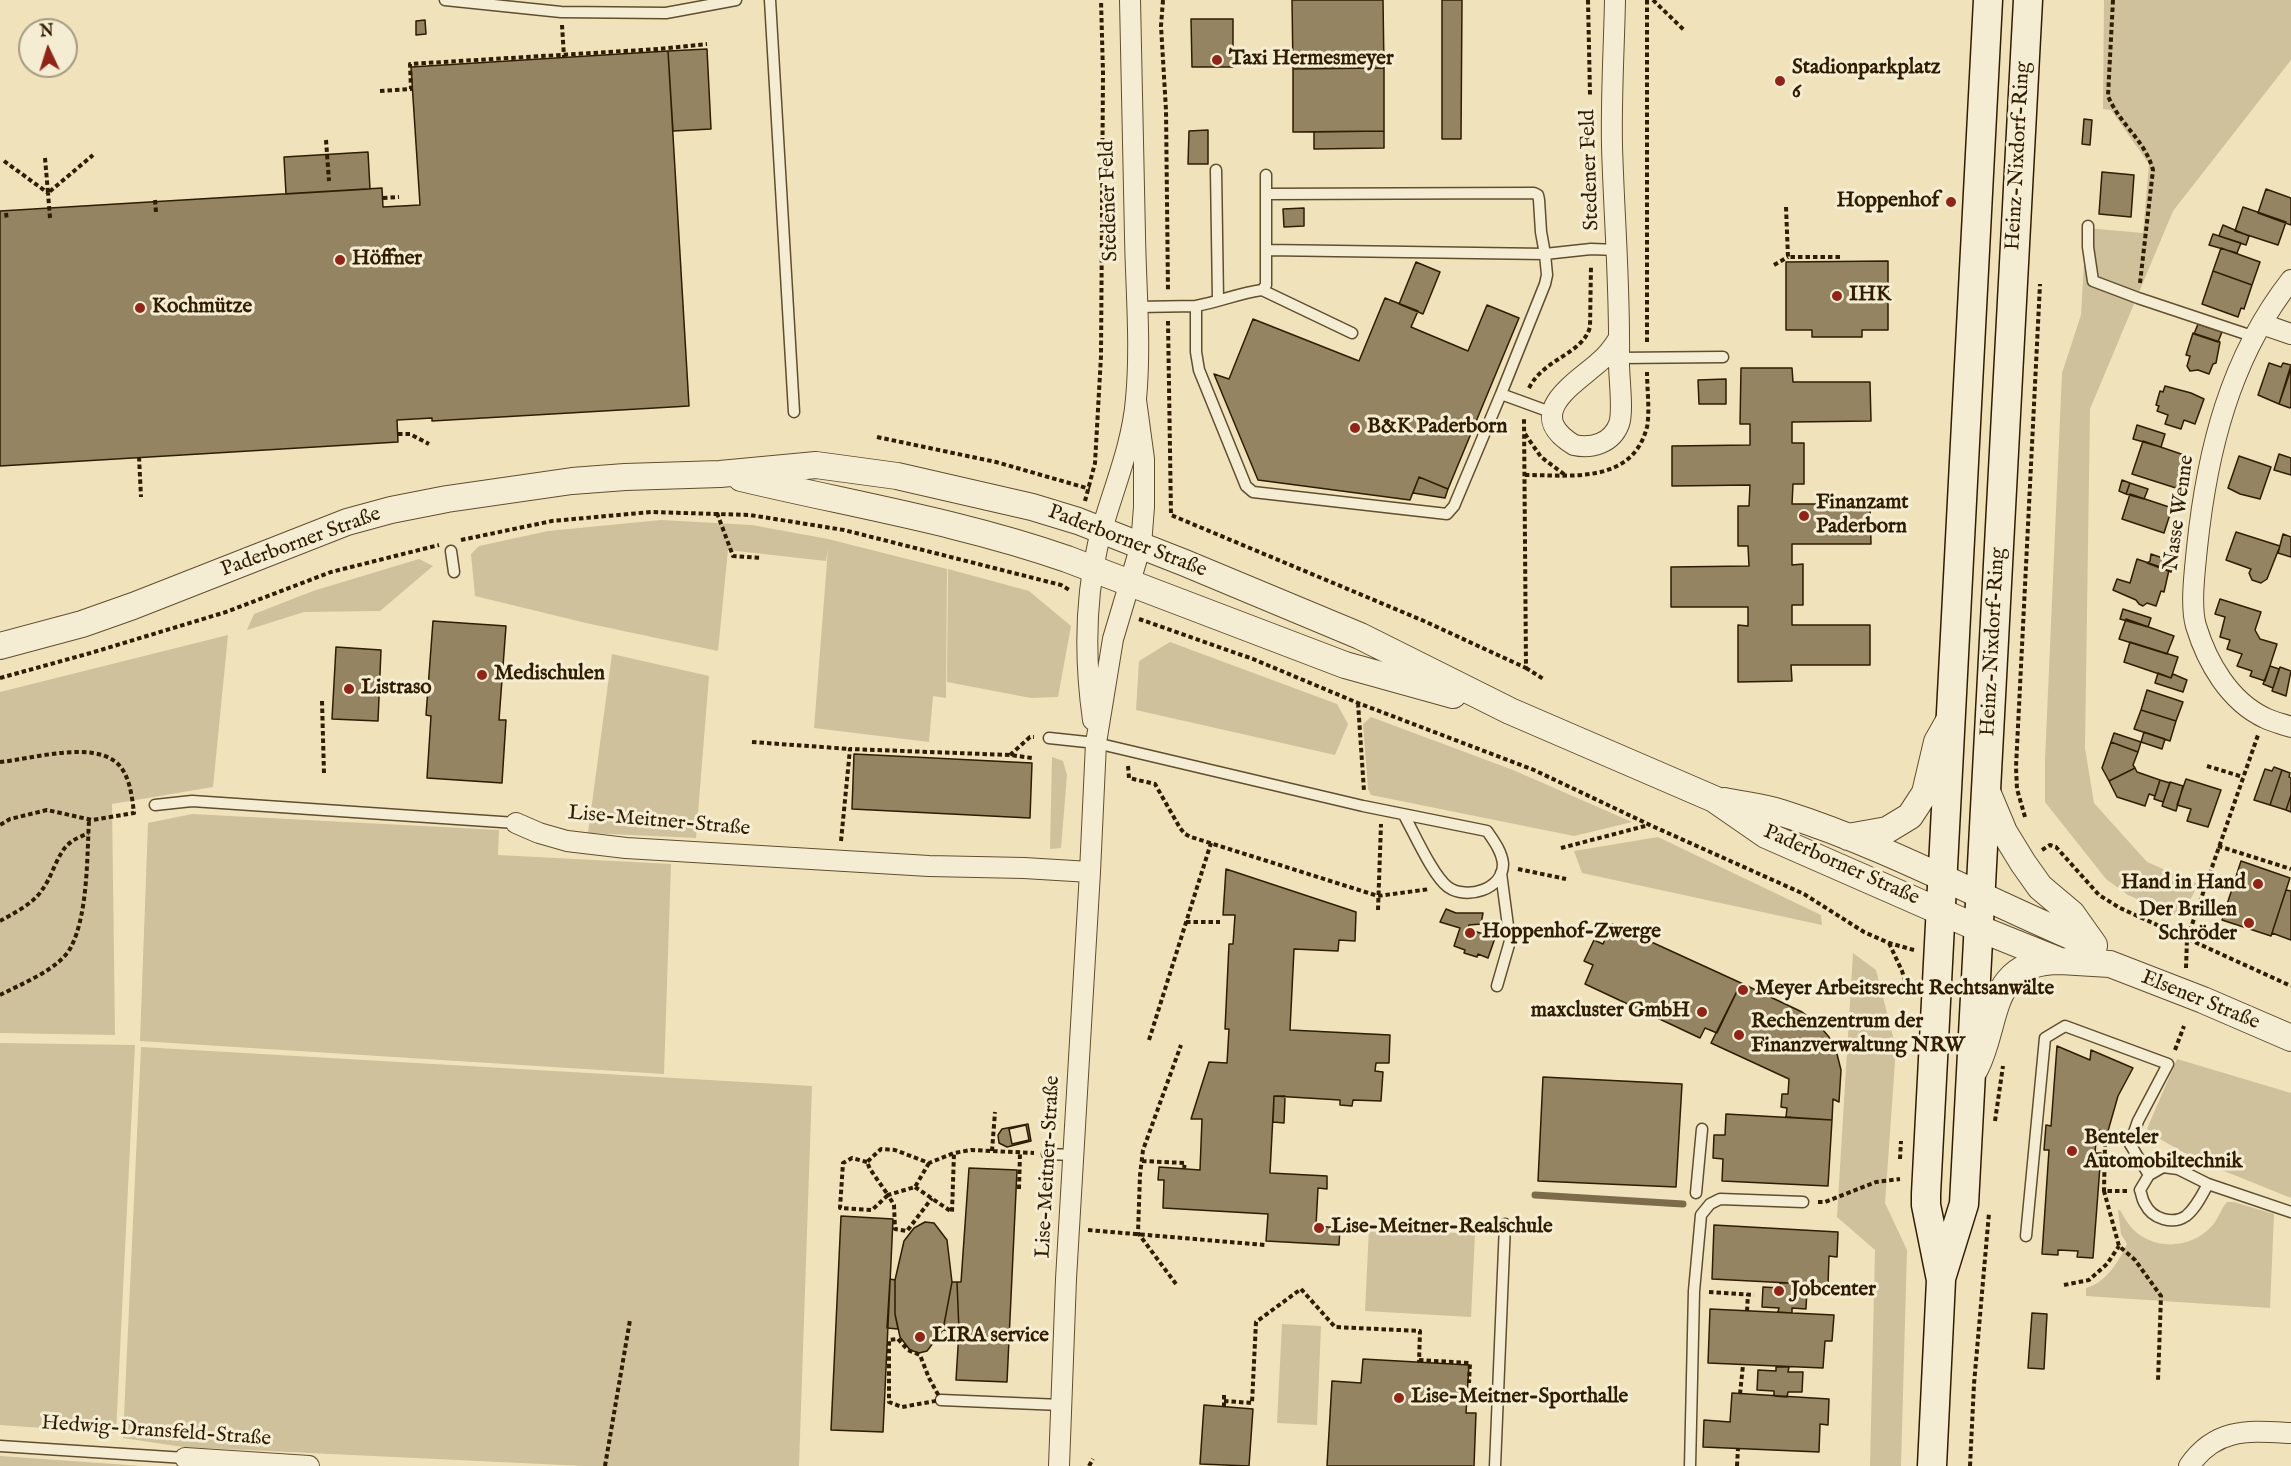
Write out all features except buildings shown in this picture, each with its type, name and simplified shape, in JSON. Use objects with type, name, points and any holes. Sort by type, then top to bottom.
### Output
[{"type":"main road","name":"Heinz-Nixdorf-Ring","points":[[1941,1280],[1926,1205],[1988,0]]},
{"type":"main road","name":"Heinz-Nixdorf-Ring","points":[[1932,1466],[1941,1280],[1964,1204],[2028,0]]},
{"type":"street","name":"Stedener Feld","points":[[1102,530],[1129,435],[1136,400],[1137,307],[1130,0]]},
{"type":"street","name":"Stedener Feld","points":[[1553,412],[1557,430],[1574,445],[1591,446],[1607,440],[1615,432],[1620,419],[1617,250],[1612,146],[1615,0]]},
{"type":"street","name":"Nasse Wenne","points":[[2291,280],[2258,330],[2237,370],[2211,459],[2193,581],[2195,624],[2213,666],[2230,693],[2264,718],[2291,727]]},
{"type":"street","points":[[2258,330],[2291,334]]},
{"type":"street","points":[[1553,412],[1554,405],[1563,392],[1610,352],[1619,348]]},
{"type":"street","name":"Stedener Feld","points":[[1130,582],[1141,545],[1144,507],[1143,436],[1136,400]]},
{"type":"street","name":"Paderborner Straße","points":[[0,646],[82,624],[123,610],[304,538],[391,510],[447,499],[572,482],[626,477],[720,474],[816,465],[939,484],[1032,507],[1078,521],[1141,545],[1360,636],[1510,711],[1714,799],[1766,835],[1940,910]]},
{"type":"street","name":"Paderborner Straße","points":[[720,474],[910,515],[1021,544],[1067,558],[1345,665],[1510,711]]},
{"type":"street","name":"Lise-Meitner-Straße","points":[[1096,743],[1088,681],[1090,601],[1102,530]]},
{"type":"street","name":"Lise-Meitner-Straße","points":[[1059,1466],[1069,1229],[1096,743],[1109,656],[1130,582]]},
{"type":"street","points":[[1848,837],[1887,830],[1910,816],[1925,792],[1937,742],[1950,718]]},
{"type":"street","points":[[1986,789],[2004,832],[2040,887],[2072,914],[2102,955]]},
{"type":"street","name":"Paderborner Straße","points":[[1714,799],[1781,812],[1942,876]]},
{"type":"street","name":"Lise-Meitner-Straße","points":[[516,823],[567,842],[626,848],[929,866],[1024,867],[1090,872]]},
{"type":"street","name":"Elsener Straße","points":[[1942,876],[2102,955],[2291,1038]]},
{"type":"street","name":"Elsener Straße","points":[[1940,910],[2060,961],[2102,955]]},
{"type":"street","points":[[1970,1079],[1983,1055],[2000,991],[2017,974],[2034,964],[2044,961],[2060,961]]},
{"type":"street","points":[[2189,1466],[2207,1445],[2219,1438],[2241,1431],[2291,1433]]},
{"type":"street","name":"Hedwig-Dransfeld-Straße","points":[[185,1458],[309,1466]]},
{"type":"lane","points":[[445,0],[561,12],[654,13],[666,13],[736,0]]},
{"type":"lane","points":[[770,0],[794,412]]},
{"type":"lane","points":[[1216,170],[1218,300]]},
{"type":"lane","points":[[1262,290],[1267,280],[1266,175]]},
{"type":"lane","points":[[1196,306],[1196,352],[1199,370],[1246,486],[1253,492],[1448,514],[1454,506],[1545,284],[1547,275],[1538,195],[1534,193],[1266,194]]},
{"type":"lane","points":[[2088,226],[2088,247],[2093,281],[2138,298],[2258,330]]},
{"type":"lane","points":[[1267,250],[1545,254],[1591,249],[1617,250]]},
{"type":"lane","points":[[1137,307],[1196,306],[1262,290],[1352,333]]},
{"type":"lane","points":[[1619,348],[1723,357]]},
{"type":"lane","points":[[1501,394],[1553,412]]},
{"type":"lane","points":[[450,546],[454,572]]},
{"type":"lane","points":[[1049,738],[1096,743],[1363,807],[1487,831],[1499,850],[1510,941],[1497,986]]},
{"type":"lane","name":"Lise-Meitner-Straße","points":[[155,805],[192,801],[516,823]]},
{"type":"lane","points":[[1404,815],[1441,881],[1447,886],[1458,892],[1478,892],[1495,881],[1502,869]]},
{"type":"lane","points":[[2026,1236],[2045,1038],[2065,1026],[2168,1064],[2138,1121],[2130,1144],[2149,1175]]},
{"type":"lane","points":[[1696,1193],[1702,1129]]},
{"type":"lane","points":[[1047,1154],[1073,1155]]},
{"type":"lane","points":[[2208,1184],[2197,1204],[2184,1217],[2171,1221],[2157,1218],[2145,1206],[2140,1190],[2149,1175],[2163,1167],[2178,1168],[2208,1184],[2291,1212]]},
{"type":"lane","points":[[1690,1466],[1694,1291],[1701,1215],[1710,1204],[1720,1199],[1803,1202]]},
{"type":"lane","points":[[1495,1466],[1505,1224]]},
{"type":"lane","points":[[1468,1396],[1498,1398]]},
{"type":"lane","points":[[941,1400],[1061,1406]]},
{"type":"lane","name":"Hedwig-Dransfeld-Straße","points":[[0,1446],[185,1458]]},
{"type":"path","points":[[1078,521],[1090,489],[1098,436],[1101,356],[1103,74],[1101,0]]},
{"type":"path","points":[[1162,0],[1161,26],[1166,110],[1171,515]]},
{"type":"path","points":[[1588,0],[1590,101]]},
{"type":"path","points":[[1653,0],[1685,31]]},
{"type":"path","points":[[2113,0],[2108,96],[2114,111],[2149,154],[2153,170],[2138,298]]},
{"type":"path","points":[[562,30],[564,56]]},
{"type":"path","points":[[380,91],[411,88],[410,64],[564,56],[707,44]]},
{"type":"path","points":[[326,140],[329,181]]},
{"type":"path","points":[[48,193],[93,155]]},
{"type":"path","points":[[45,158],[50,218]]},
{"type":"path","points":[[4,161],[48,193]]},
{"type":"path","points":[[1526,668],[1525,403],[1528,391],[1540,372],[1579,345],[1588,335],[1590,327],[1591,181]]},
{"type":"path","points":[[383,198],[399,197]]},
{"type":"path","points":[[155,200],[156,212]]},
{"type":"path","points":[[1786,207],[1788,257]]},
{"type":"path","points":[[6,213],[7,220]]},
{"type":"path","points":[[1774,266],[1788,257],[1840,257]]},
{"type":"path","points":[[2027,823],[2017,789],[2016,767],[2040,284]]},
{"type":"path","points":[[1524,433],[1541,457],[1565,475]]},
{"type":"path","points":[[398,434],[410,434],[429,444]]},
{"type":"path","points":[[878,436],[996,462],[1112,497]]},
{"type":"path","points":[[139,457],[141,498]]},
{"type":"path","points":[[1144,507],[1171,515],[1424,621],[1526,668],[1545,680]]},
{"type":"path","points":[[460,540],[552,521],[651,512],[750,515],[844,530],[1060,585],[1090,601]]},
{"type":"path","points":[[717,513],[733,556],[762,558]]},
{"type":"path","points":[[0,678],[226,612],[331,572],[450,546]]},
{"type":"path","points":[[1060,585],[1067,558]]},
{"type":"path","points":[[1120,612],[1253,659],[1358,703],[1534,770],[1804,894],[1864,932],[1888,943],[1916,951]]},
{"type":"path","points":[[322,701],[324,774]]},
{"type":"path","points":[[1358,703],[1363,807]]},
{"type":"path","points":[[2187,939],[2264,718]]},
{"type":"path","points":[[1010,755],[1030,737]]},
{"type":"path","points":[[752,742],[1032,758]]},
{"type":"path","points":[[839,861],[850,749]]},
{"type":"path","points":[[1128,750],[1129,778],[1155,784],[1185,834],[1378,896],[1447,886]]},
{"type":"path","points":[[0,762],[54,754],[104,755],[118,764],[130,789],[134,813],[89,820],[47,810],[10,819],[0,825]]},
{"type":"path","points":[[2207,766],[2243,777]]},
{"type":"path","points":[[1377,910],[1382,811]]},
{"type":"path","points":[[0,995],[47,971],[71,948],[79,921],[86,877],[89,820]]},
{"type":"path","points":[[1561,848],[1650,825]]},
{"type":"path","points":[[0,921],[41,893],[62,851],[72,841],[88,833]]},
{"type":"path","points":[[2036,841],[2041,850],[2050,845],[2056,847],[2099,895],[2121,908],[2291,986]]},
{"type":"path","points":[[1149,1040],[1211,843]]},
{"type":"path","points":[[2218,846],[2291,869]]},
{"type":"path","points":[[1502,869],[1566,879]]},
{"type":"path","points":[[1186,922],[1220,922]]},
{"type":"path","points":[[2168,1064],[2184,1026]]},
{"type":"path","points":[[1176,1284],[1138,1233],[1142,1161],[1146,1141],[1181,1045]]},
{"type":"path","points":[[1994,1130],[2003,1063]]},
{"type":"path","points":[[992,1151],[995,1112]]},
{"type":"path","points":[[2096,1142],[2105,1144],[2104,1191],[2119,1246],[2135,1260],[2161,1296],[2158,1381]]},
{"type":"path","points":[[867,1162],[881,1149],[895,1150],[928,1164]]},
{"type":"path","points":[[867,1162],[852,1158],[843,1163],[840,1208],[872,1210],[888,1195],[915,1187],[928,1164],[954,1153],[971,1150],[1047,1154]]},
{"type":"path","points":[[915,1187],[951,1212],[954,1153]]},
{"type":"path","points":[[1018,1189],[1020,1153]]},
{"type":"path","points":[[1142,1161],[1185,1163],[1184,1168]]},
{"type":"path","points":[[867,1162],[894,1205],[895,1229],[907,1231],[932,1198]]},
{"type":"path","points":[[1803,1202],[1826,1202],[1876,1182],[1900,1179]]},
{"type":"path","points":[[2104,1191],[2140,1190]]},
{"type":"path","points":[[1970,1466],[1974,1384],[1989,1211]]},
{"type":"path","points":[[1069,1229],[1265,1245]]},
{"type":"path","points":[[2064,1285],[2090,1280],[2107,1264],[2119,1246]]},
{"type":"path","points":[[1224,1393],[1224,1404],[1252,1403],[1256,1322],[1301,1289],[1335,1327],[1420,1331],[1419,1361],[1470,1363],[1468,1396]]},
{"type":"path","points":[[1709,1292],[1754,1295]]},
{"type":"path","points":[[1747,1311],[1748,1294]]},
{"type":"path","points":[[605,1466],[630,1320]]},
{"type":"path","points":[[898,1339],[908,1350],[920,1355],[941,1400],[902,1407],[888,1402],[889,1340],[898,1339]]},
{"type":"path","points":[[1740,1394],[1743,1365]]},
{"type":"path","points":[[1737,1448],[1737,1466]]},
{"type":"path","points":[[1089,1466],[1093,1459]]},
{"type":"shaded area","points":[[2104,0],[2291,0],[2291,60],[2173,211],[2090,409],[2085,748],[2094,803],[2147,862],[2198,884],[2183,915],[2177,916],[2128,895],[2106,879],[2045,802],[2062,373],[2081,315],[2086,228],[2143,233],[2149,164],[2111,110],[2103,109]]},
{"type":"shaded area","points":[[661,520],[752,525],[828,539],[947,569],[946,698],[933,696],[929,742],[814,728],[828,549],[826,561],[728,550],[718,651],[586,623],[475,596],[471,554],[479,546],[548,531]]},
{"type":"shaded area","points":[[419,559],[433,566],[380,611],[304,612],[247,630],[254,614],[313,591]]},
{"type":"shaded area","points":[[948,569],[1029,591],[1071,626],[1058,697],[1031,698],[947,682]]},
{"type":"shaded area","points":[[228,635],[213,787],[112,804],[115,1035],[0,1033],[0,692]]},
{"type":"shaded area","points":[[1170,642],[1337,704],[1348,724],[1335,755],[1136,710],[1139,661]]},
{"type":"shaded area","points":[[612,654],[709,676],[696,838],[588,833]]},
{"type":"shaded area","points":[[1371,717],[1513,770],[1632,822],[1574,836],[1371,795],[1368,789],[1363,724]]},
{"type":"shaded area","points":[[1052,757],[1063,761],[1067,775],[1061,848],[1050,849]]},
{"type":"shaded area","points":[[192,814],[499,830],[498,855],[671,864],[664,1074],[140,1041],[148,823]]},
{"type":"shaded area","points":[[1658,837],[1821,915],[1822,925],[1582,873],[1574,851]]},
{"type":"shaded area","points":[[1853,953],[1876,970],[1896,1048],[1885,1203],[1907,1250],[1901,1466],[1870,1466],[1875,1250],[1837,1217]]},
{"type":"shaded area","points":[[0,1043],[135,1045],[116,1433],[0,1425]]},
{"type":"shaded area","points":[[141,1047],[812,1086],[799,1466],[584,1466],[183,1447],[123,1438]]},
{"type":"shaded area","points":[[2177,1059],[2291,1093],[2291,1198],[2197,1160],[2146,1131]]},
{"type":"shaded area","points":[[2227,1202],[2274,1214],[2270,1308],[2086,1296],[2086,1288],[2106,1276],[2127,1244],[2121,1234],[2118,1210],[2139,1234],[2149,1240],[2171,1244],[2193,1240],[2203,1234],[2212,1226]]},
{"type":"shaded area","points":[[1369,1228],[1475,1234],[1471,1317],[1365,1311]]},
{"type":"shaded area","points":[[1282,1324],[1321,1326],[1317,1425],[1277,1423]]},
{"type":"shaded area","points":[[0,1456],[143,1466],[0,1466]]},
{"type":"waterway","points":[[1535,1195],[1683,1204]]},
{"type":"place","name":"Taxi Hermesmeyer","points":[[1217,60]]},
{"type":"place","name":"Stadionparkplatz 6","points":[[1780,81]]},
{"type":"place","name":"Hoppenhof","points":[[1951,202]]},
{"type":"place","name":"Höffner","points":[[340,260]]},
{"type":"place","name":"IHK","points":[[1837,296]]},
{"type":"place","name":"Kochmütze","points":[[140,308]]},
{"type":"place","name":"B&K Paderborn","points":[[1355,428]]},
{"type":"place","name":"Finanzamt Paderborn","points":[[1804,516]]},
{"type":"place","name":"Medischulen","points":[[482,675]]},
{"type":"place","name":"Listraso","points":[[349,689]]},
{"type":"place","name":"Hand in Hand","points":[[2258,884]]},
{"type":"place","name":"Der Brillen Schröder","points":[[2249,923]]},
{"type":"place","name":"Hoppenhof-Zwerge","points":[[1470,933]]},
{"type":"place","name":"Meyer Arbeitsrecht Rechtsanwälte","points":[[1743,990]]},
{"type":"place","name":"maxcluster GmbH","points":[[1702,1012]]},
{"type":"place","name":"Rechenzentrum der Finanzverwaltung NRW","points":[[1739,1035]]},
{"type":"place","name":"Benteler Automobiltechnik","points":[[2072,1151]]},
{"type":"place","name":"Lise-Meitner-Realschule","points":[[1319,1228]]},
{"type":"place","name":"Jobcenter","points":[[1779,1291]]},
{"type":"place","name":"LIRA service","points":[[920,1337]]},
{"type":"place","name":"Lise-Meitner-Sporthalle","points":[[1399,1398]]}]
